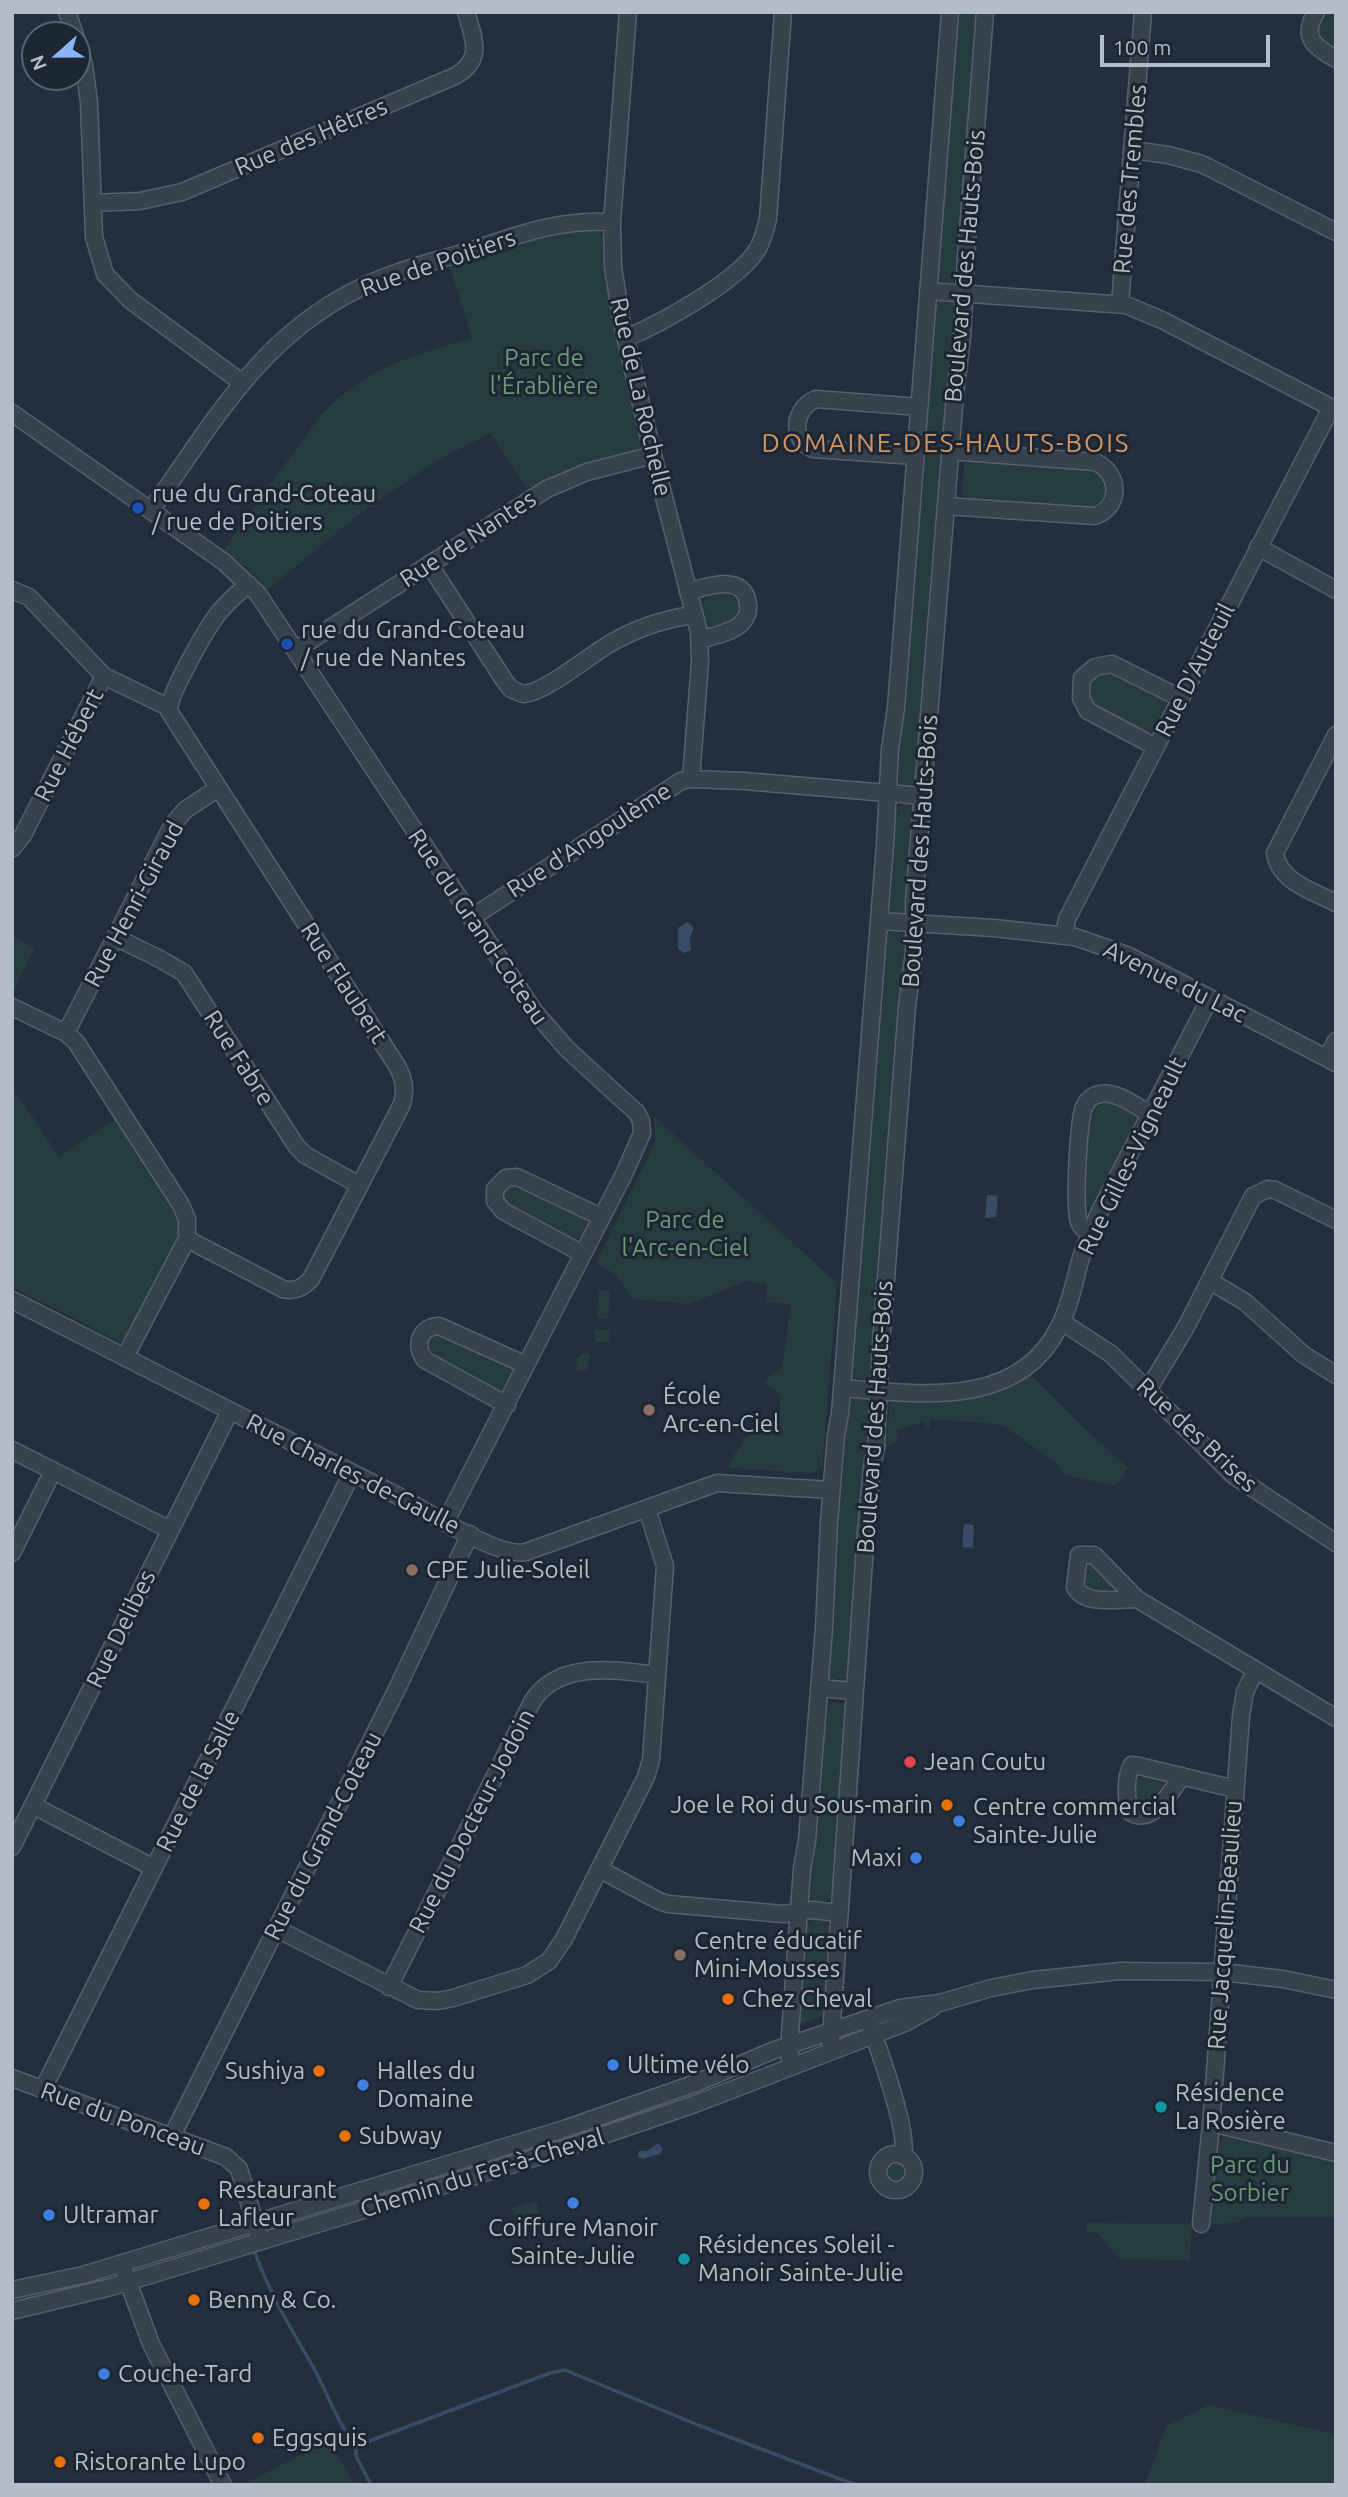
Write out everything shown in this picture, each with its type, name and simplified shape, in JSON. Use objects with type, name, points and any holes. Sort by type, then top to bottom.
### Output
[{"type":"street","name":"Rue des Hêtres","points":[[93,203],[148,200],[182,192],[455,76],[471,63],[475,54],[466,12]]},
{"type":"street","name":"Rue de La Rochelle","points":[[628,12],[612,222],[613,267],[653,455],[700,640],[691,779]]},
{"type":"street","points":[[626,338],[671,318],[746,264],[760,247],[768,219],[783,12]]},
{"type":"street","name":"Boulevard des Hauts-Bois","points":[[790,2067],[789,2045],[819,1688],[831,1490],[842,1388],[950,12]]},
{"type":"street","name":"Boulevard des Hauts-Bois","points":[[830,2051],[855,1691],[915,923],[914,901],[950,451],[966,293],[966,257],[985,12]]},
{"type":"street","name":"Rue des Trembles","points":[[1120,304],[1143,12]]},
{"type":"street","points":[[1316,12],[1309,29],[1311,39],[1322,51],[1336,59]]},
{"type":"street","points":[[88,91],[97,249],[103,269],[111,283],[130,300],[241,382]]},
{"type":"street","points":[[1133,150],[1202,164],[1336,232]]},
{"type":"street","name":"Rue de Poitiers","points":[[151,510],[241,382],[297,328],[331,304],[371,283],[412,268],[547,227],[577,221],[612,222]]},
{"type":"street","points":[[928,291],[1120,304],[1162,320],[1333,409]]},
{"type":"street","points":[[915,456],[813,449],[801,441],[797,423],[804,407],[816,399],[919,407]]},
{"type":"street","name":"Rue D'Auteuil","points":[[1063,934],[1067,919],[1180,698],[1333,409]]},
{"type":"street","name":"Rue du Grand-Coteau","points":[[12,413],[224,562],[262,598],[512,981],[558,1041],[629,1104],[641,1121],[640,1142],[445,1523]]},
{"type":"street","points":[[946,506],[1094,516],[1107,509],[1115,498],[1111,474],[1095,462],[950,451]]},
{"type":"street","name":"Rue de Nantes","points":[[296,650],[522,503],[587,472],[653,455]]},
{"type":"street","points":[[1258,547],[1336,590]]},
{"type":"street","points":[[429,564],[504,680],[511,688],[523,694],[539,690],[607,645],[636,630],[693,615]]},
{"type":"street","points":[[688,592],[726,583],[740,589],[747,601],[748,612],[739,625],[700,640]]},
{"type":"street","points":[[168,708],[213,621],[248,584]]},
{"type":"street","name":"Rue Hébert","points":[[12,590],[29,597],[104,676],[168,708]]},
{"type":"street","points":[[1156,747],[1088,711],[1081,698],[1082,678],[1094,667],[1110,664],[1180,698]]},
{"type":"street","name":"Rue Hébert","points":[[12,849],[23,835],[104,676]]},
{"type":"street","name":"Rue Flaubert","points":[[168,708],[171,718],[403,1077],[405,1087],[402,1104],[311,1279],[299,1289],[278,1287],[187,1239]]},
{"type":"street","points":[[1334,743],[1275,853],[1279,868],[1287,877],[1336,903]]},
{"type":"street","name":"Rue d'Angoulème","points":[[471,919],[681,781],[744,781],[923,796]]},
{"type":"street","name":"Rue Henri-Giraud","points":[[66,1033],[172,826],[185,810],[217,789]]},
{"type":"street","name":"Avenue du Lac","points":[[879,921],[1063,934],[1122,953],[1331,1061]]},
{"type":"street","name":"Rue Fabre","points":[[115,937],[160,958],[184,973],[297,1147],[305,1155],[359,1185]]},
{"type":"street","name":"Rue Gilles-Vigneault","points":[[842,1388],[948,1394],[977,1390],[1017,1372],[1040,1354],[1062,1322],[1090,1233],[1210,998]]},
{"type":"street","points":[[12,1007],[66,1033],[83,1052],[181,1205],[187,1219],[187,1239],[125,1357]]},
{"type":"street","points":[[1331,1061],[1336,1041]]},
{"type":"street","points":[[1090,1233],[1080,1224],[1077,1207],[1085,1105],[1094,1096],[1109,1093],[1150,1114]]},
{"type":"street","points":[[583,1254],[503,1211],[495,1201],[495,1189],[506,1178],[517,1177],[601,1217]]},
{"type":"street","points":[[1148,1390],[1210,1281],[1253,1196],[1268,1189],[1281,1192],[1336,1220]]},
{"type":"street","points":[[1210,1281],[1245,1302],[1304,1355],[1336,1376]]},
{"type":"street","name":"Rue Charles-de-Gaulle","points":[[12,1300],[445,1523],[509,1552],[521,1553],[722,1482],[831,1490]]},
{"type":"street","name":"Rue des Brises","points":[[1062,1322],[1107,1351],[1233,1475],[1336,1543]]},
{"type":"street","points":[[507,1405],[425,1360],[419,1348],[421,1336],[430,1327],[439,1326],[526,1365]]},
{"type":"street","name":"Rue Delibes","points":[[12,1847],[230,1411]]},
{"type":"street","points":[[12,1450],[170,1530]]},
{"type":"street","points":[[12,1553],[53,1471]]},
{"type":"street","name":"Rue de la Salle","points":[[43,2089],[352,1473]]},
{"type":"street","points":[[276,1929],[418,2000],[438,2001],[527,1975],[539,1970],[554,1955],[649,1770],[665,1566],[647,1509]]},
{"type":"street","name":"Rue du Grand-Coteau","points":[[172,2137],[396,1691],[470,1534]]},
{"type":"street","points":[[1137,1599],[1336,1718]]},
{"type":"street","name":"Rue du Docteur-Jodoin","points":[[389,1987],[532,1702],[540,1691],[548,1684],[589,1670],[657,1675]]},
{"type":"street","name":"Rue Jacquelin-Beaulieu","points":[[1201,2224],[1235,1789],[1244,1697],[1255,1671]]},
{"type":"street","points":[[819,1688],[855,1691]]},
{"type":"street","points":[[1182,1776],[1235,1789]]},
{"type":"street","points":[[34,1806],[154,1868]]},
{"type":"street","points":[[599,1869],[668,1904],[784,1914],[811,1910],[839,1913]]},
{"type":"street","name":"Chemin du Fer-à-Cheval","points":[[12,2290],[68,2279],[121,2264],[591,2120],[696,2083],[789,2045],[900,2008],[940,2003],[1010,1984],[1074,1974],[1152,1970],[1222,1972],[1275,1978],[1336,1990]]},
{"type":"street","name":"Chemin du Fer-à-Cheval","points":[[12,2311],[129,2282],[566,2148],[695,2104],[905,2023],[940,2003]]},
{"type":"street","points":[[868,2018],[904,2138],[903,2156]]},
{"type":"street","name":"Rue du Ponceau","points":[[12,2078],[233,2162],[241,2175],[261,2240]]},
{"type":"street","points":[[1211,2123],[1336,2153]]},
{"type":"street","points":[[284,2233],[297,2221],[328,2209],[331,2199]]},
{"type":"street","points":[[121,2264],[151,2344],[223,2485]]},
{"type":"green space","points":[[954,12],[982,12],[958,278],[949,283],[935,275]]},
{"type":"green space","points":[[1329,12],[1336,12],[1336,50],[1324,43],[1316,32],[1320,18]]},
{"type":"green space","name":"Parc de l'Érablière","points":[[595,229],[602,237],[614,320],[643,443],[639,449],[566,471],[528,491],[490,433],[438,460],[366,509],[267,590],[248,568],[223,550],[321,415],[339,398],[391,365],[472,338],[449,265],[561,231]]},
{"type":"green space","points":[[942,299],[953,302],[958,313],[918,782],[909,787],[899,784],[895,772],[933,304]]},
{"type":"green space","points":[[972,460],[1092,470],[1105,481],[1107,489],[1102,501],[1088,508],[968,499],[962,493],[964,464]]},
{"type":"green space","points":[[722,591],[730,592],[739,598],[739,613],[726,623],[710,625],[704,617],[701,605],[709,595]]},
{"type":"green space","points":[[1098,673],[1116,673],[1165,701],[1166,709],[1154,731],[1145,733],[1090,703],[1087,685]]},
{"type":"green space","points":[[906,803],[916,809],[907,912],[898,914],[886,907],[894,808]]},
{"type":"green space","points":[[885,933],[902,933],[908,943],[873,1376],[863,1380],[852,1377],[849,1372]]},
{"type":"green space","points":[[12,936],[35,948],[12,994]]},
{"type":"green space","points":[[12,1093],[20,1098],[59,1157],[116,1119],[177,1214],[180,1227],[177,1239],[122,1343],[12,1287]]},
{"type":"green space","points":[[1109,1099],[1134,1113],[1136,1123],[1091,1209],[1083,1200],[1090,1110],[1097,1101]]},
{"type":"green space","name":"Parc de l'Arc-en-Ciel","points":[[651,1114],[837,1283],[822,1467],[811,1473],[729,1468],[737,1451],[751,1433],[761,1427],[779,1427],[780,1395],[765,1382],[782,1368],[791,1304],[766,1302],[767,1284],[747,1281],[689,1304],[633,1299],[615,1274],[596,1263],[655,1143],[655,1124]]},
{"type":"green space","points":[[514,1184],[585,1217],[588,1224],[586,1233],[573,1240],[507,1206],[503,1197],[505,1190]]},
{"type":"green space","points":[[599,1290],[610,1291],[608,1319],[597,1318]]},
{"type":"green space","points":[[595,1329],[610,1330],[609,1342],[595,1342]]},
{"type":"green space","points":[[438,1334],[508,1365],[513,1373],[509,1383],[502,1389],[495,1390],[430,1354],[427,1342],[430,1337]]},
{"type":"green space","points":[[590,1353],[588,1367],[585,1371],[576,1370],[578,1357]]},
{"type":"green space","points":[[1029,1373],[1128,1468],[1113,1486],[1063,1474],[1059,1465],[1007,1428],[996,1424],[930,1419],[929,1430],[924,1421],[896,1431],[898,1440],[886,1449],[890,1400],[969,1399],[1006,1387]]},
{"type":"green space","points":[[860,1396],[870,1403],[871,1408],[850,1675],[845,1679],[833,1680],[825,1672],[845,1412],[850,1399]]},
{"type":"green space","points":[[1091,1564],[1111,1583],[1111,1590],[1106,1592],[1086,1589],[1083,1583],[1085,1567]]},
{"type":"green space","points":[[825,1701],[848,1704],[833,1896],[819,1902],[812,1899],[807,1892]]},
{"type":"green space","points":[[1145,1775],[1158,1778],[1164,1784],[1162,1791],[1144,1807],[1137,1803],[1135,1792],[1138,1778]]},
{"type":"green space","points":[[814,1919],[826,1921],[831,1930],[827,2015],[797,2025],[805,1927]]},
{"type":"green space","name":"Parc du Sorbier","points":[[1232,2135],[1336,2161],[1336,2217],[1244,2217],[1238,2223],[1210,2224],[1216,2148],[1223,2137]]},
{"type":"green space","points":[[892,2163],[900,2163],[906,2173],[900,2183],[892,2183],[886,2177],[886,2169]]},
{"type":"green space","points":[[536,2201],[540,2216],[517,2223],[512,2208]]},
{"type":"green space","points":[[1087,2223],[1192,2224],[1190,2260],[1120,2259],[1096,2232],[1087,2232]]},
{"type":"green space","points":[[1209,2405],[1329,2433],[1336,2438],[1336,2485],[1145,2485],[1166,2426]]},
{"type":"green space","points":[[329,2441],[355,2485],[242,2485]]},
{"type":"water","points":[[688,922],[694,928],[690,937],[691,950],[684,953],[678,949],[678,928]]},
{"type":"water","points":[[987,1195],[998,1196],[996,1217],[985,1218]]},
{"type":"water","points":[[964,1524],[974,1525],[974,1548],[962,1547]]},
{"type":"water","points":[[658,2143],[663,2149],[660,2154],[642,2159],[638,2156],[639,2151],[647,2151]]},
{"type":"waterway","points":[[255,2253],[281,2310],[343,2427],[356,2446]]},
{"type":"waterway","points":[[371,2485],[356,2456],[356,2446],[550,2373],[565,2370],[698,2425],[856,2485]]},
{"type":"place","name":"rue du Grand-Coteau / rue de Poitiers","points":[[138,508]]},
{"type":"place","name":"rue du Grand-Coteau / rue de Nantes","points":[[287,644]]},
{"type":"place","name":"École Arc-en-Ciel","points":[[649,1410]]},
{"type":"place","name":"CPE Julie-Soleil","points":[[412,1570]]},
{"type":"place","name":"Jean Coutu","points":[[910,1762]]},
{"type":"place","name":"Joe le Roi du Sous-marin","points":[[947,1805]]},
{"type":"place","name":"Centre commercial Sainte-Julie","points":[[959,1821]]},
{"type":"place","name":"Maxi","points":[[916,1858]]},
{"type":"place","name":"Centre éducatif Mini-Mousses","points":[[680,1955]]},
{"type":"place","name":"Chez Cheval","points":[[728,1999]]},
{"type":"place","name":"Ultime vélo","points":[[613,2065]]},
{"type":"place","name":"Sushiya","points":[[319,2071]]},
{"type":"place","name":"Halles du Domaine","points":[[363,2085]]},
{"type":"place","name":"Résidence La Rosière","points":[[1161,2107]]},
{"type":"place","name":"Subway","points":[[345,2136]]},
{"type":"place","name":"Coiffure Manoir Sainte-Julie","points":[[573,2203]]},
{"type":"place","name":"Restaurant Lafleur","points":[[204,2204]]},
{"type":"place","name":"Ultramar","points":[[49,2215]]},
{"type":"place","name":"Résidences Soleil - Manoir Sainte-Julie","points":[[684,2259]]},
{"type":"place","name":"Benny & Co.","points":[[194,2300]]},
{"type":"place","name":"Couche-Tard","points":[[104,2374]]},
{"type":"place","name":"Eggsquis","points":[[258,2438]]},
{"type":"place","name":"Ristorante Lupo","points":[[60,2462]]},
{"type":"district","name":"DOMAINE-DES-HAUTS-BOIS","points":[[946,443]]}]
